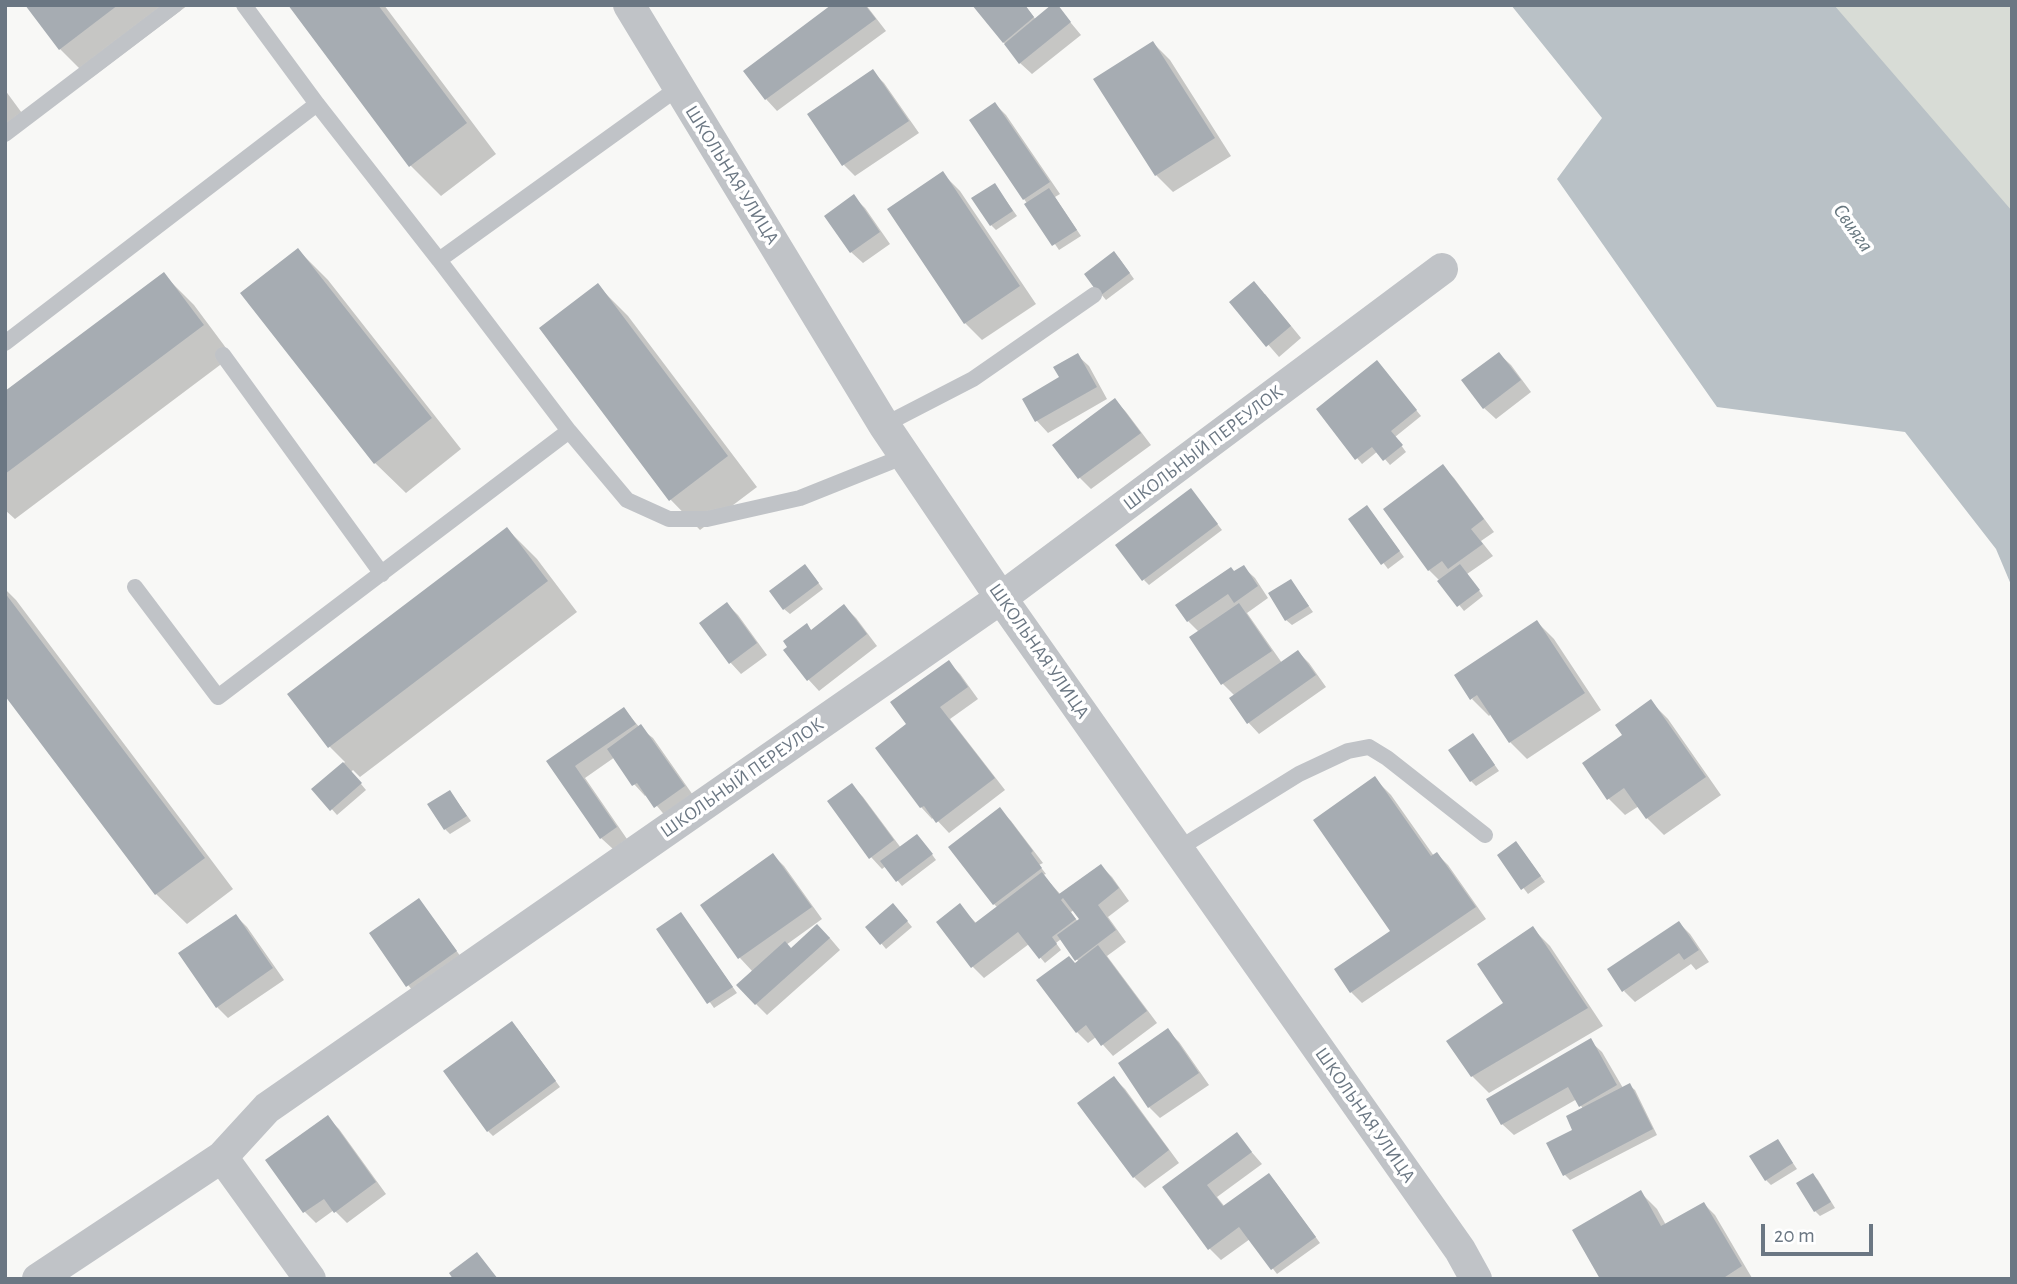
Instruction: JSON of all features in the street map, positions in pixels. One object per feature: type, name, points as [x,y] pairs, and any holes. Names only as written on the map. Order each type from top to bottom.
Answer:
[{"type":"street","name":"ШКОЛЬНАЯ УЛИЦА","points":[[629,5],[884,425],[1001,598],[1460,1250],[1476,1279]]},
{"type":"street","name":"ШКОЛЬНЫЙ ПЕРЕУЛОК","points":[[38,1279],[222,1157],[267,1108],[1001,598],[1442,269]]},
{"type":"street","points":[[222,1157],[310,1279]]},
{"type":"lane","points":[[5,134],[175,5]]},
{"type":"lane","points":[[244,5],[569,431],[627,500],[669,519],[707,519],[800,498],[905,456]]},
{"type":"lane","points":[[439,260],[678,88]]},
{"type":"lane","points":[[5,343],[317,104]]},
{"type":"lane","points":[[884,425],[973,379],[1094,295]]},
{"type":"lane","points":[[223,355],[382,574]]},
{"type":"lane","points":[[135,587],[218,697],[569,431]]},
{"type":"lane","points":[[1178,849],[1299,774],[1348,751],[1369,747],[1387,758],[1485,835]]},
{"type":"shaded area","points":[[1782,5],[2012,5],[2012,249]]},
{"type":"water","name":"Свияга","points":[[1511,5],[1834,5],[2012,211],[2012,587],[1996,549],[1905,432],[1717,407],[1557,179],[1602,118]]},
{"type":"building","points":[[25,5],[118,5],[59,50]]},
{"type":"building","points":[[288,5],[378,5],[467,123],[409,167]]},
{"type":"building","points":[[831,5],[865,5],[876,19],[765,100],[743,71]]},
{"type":"building","points":[[972,5],[1025,5],[1034,17],[1003,43]]},
{"type":"building","points":[[1051,5],[1058,5],[1071,22],[1019,64],[1004,44]]},
{"type":"building","points":[[1153,41],[1215,138],[1155,176],[1093,79]]},
{"type":"building","points":[[873,69],[909,121],[842,166],[807,114]]},
{"type":"building","points":[[995,102],[1050,182],[1023,200],[969,120]]},
{"type":"building","points":[[943,171],[1020,286],[964,324],[887,209]]},
{"type":"building","points":[[995,183],[1013,211],[990,226],[971,198]]},
{"type":"building","points":[[1049,188],[1077,230],[1052,246],[1024,204]]},
{"type":"building","points":[[854,194],[880,232],[850,253],[824,216]]},
{"type":"building","points":[[298,248],[432,418],[374,464],[240,293]]},
{"type":"building","points":[[1114,251],[1130,273],[1100,296],[1084,274]]},
{"type":"building","points":[[164,272],[204,325],[5,474],[5,391]]},
{"type":"building","points":[[1254,281],[1291,326],[1266,347],[1229,302]]},
{"type":"building","points":[[598,283],[728,456],[669,501],[539,328]]},
{"type":"building","points":[[1499,352],[1521,380],[1483,409],[1461,380]]},
{"type":"building","points":[[1078,353],[1097,387],[1035,422],[1022,399],[1059,377],[1053,367]]},
{"type":"building","points":[[1377,360],[1417,410],[1391,431],[1403,445],[1383,461],[1372,447],[1355,460],[1316,409]]},
{"type":"building","points":[[1115,398],[1141,433],[1078,479],[1052,445]]},
{"type":"building","points":[[1443,464],[1484,519],[1471,529],[1483,544],[1448,569],[1442,561],[1428,571],[1383,509]]},
{"type":"building","points":[[1191,488],[1218,524],[1142,581],[1115,545]]},
{"type":"building","points":[[1367,505],[1400,551],[1381,565],[1348,519]]},
{"type":"building","points":[[507,527],[548,581],[328,748],[287,694]]},
{"type":"building","points":[[805,564],[819,583],[783,610],[769,591]]},
{"type":"building","points":[[1460,564],[1480,590],[1457,607],[1437,581]]},
{"type":"building","points":[[1244,565],[1258,586],[1234,603],[1228,594],[1187,622],[1175,605],[1231,567],[1234,571]]},
{"type":"building","points":[[1291,579],[1309,606],[1285,621],[1268,593]]},
{"type":"building","points":[[5,593],[205,858],[155,895],[5,696]]},
{"type":"building","points":[[727,602],[757,643],[729,664],[699,623]]},
{"type":"building","points":[[1239,603],[1272,651],[1221,685],[1189,637]]},
{"type":"building","points":[[844,604],[867,634],[807,681],[783,650],[787,647],[783,641],[807,623],[811,630]]},
{"type":"building","points":[[1537,620],[1585,693],[1509,743],[1477,695],[1470,700],[1454,675]]},
{"type":"building","points":[[1298,650],[1316,675],[1247,724],[1229,698]]},
{"type":"building","points":[[949,660],[968,687],[940,707],[995,778],[936,823],[924,806],[920,808],[875,748],[906,724],[890,702]]},
{"type":"building","points":[[1651,699],[1706,777],[1646,819],[1624,788],[1607,800],[1582,763],[1622,735],[1615,725]]},
{"type":"building","points":[[624,707],[636,724],[575,766],[617,827],[600,839],[546,761]]},
{"type":"building","points":[[641,724],[685,786],[654,808],[637,783],[632,786],[607,749]]},
{"type":"building","points":[[1473,733],[1495,765],[1470,782],[1448,750]]},
{"type":"building","points":[[343,762],[362,783],[330,811],[311,789]]},
{"type":"building","points":[[1375,776],[1431,856],[1437,852],[1476,907],[1350,993],[1334,969],[1390,931],[1313,820]]},
{"type":"building","points":[[852,783],[894,840],[869,859],[827,801]]},
{"type":"building","points":[[450,790],[467,816],[444,830],[427,804]]},
{"type":"building","points":[[1000,807],[1033,851],[1031,853],[1042,868],[993,905],[948,847]]},
{"type":"building","points":[[917,834],[933,854],[896,882],[880,861]]},
{"type":"building","points":[[1516,841],[1541,876],[1521,890],[1497,855]]},
{"type":"building","points":[[773,853],[812,907],[738,959],[700,905]]},
{"type":"building","points":[[1101,864],[1119,888],[1098,905],[1116,930],[1075,961],[1057,935],[1079,919],[1063,898],[1061,900],[1076,919],[1052,937],[1057,944],[1039,959],[1018,932],[971,968],[936,922],[960,903],[975,923],[1042,872],[1059,894]]},
{"type":"building","points":[[419,898],[457,951],[406,987],[369,933]]},
{"type":"building","points":[[893,903],[908,921],[880,945],[865,927]]},
{"type":"building","points":[[681,912],[733,987],[707,1004],[656,929]]},
{"type":"building","points":[[236,914],[273,968],[216,1008],[178,953]]},
{"type":"building","points":[[1679,921],[1699,950],[1684,960],[1679,953],[1622,992],[1607,969]]},
{"type":"building","points":[[817,924],[830,938],[755,1005],[736,985],[785,941],[791,948]]},
{"type":"building","points":[[1533,926],[1588,1008],[1471,1077],[1446,1041],[1503,1003],[1477,964]]},
{"type":"building","points":[[1098,945],[1147,1011],[1101,1046],[1086,1025],[1076,1033],[1036,980],[1069,956],[1075,963]]},
{"type":"building","points":[[512,1021],[556,1081],[487,1132],[443,1071]]},
{"type":"building","points":[[1168,1028],[1199,1073],[1148,1108],[1118,1063]]},
{"type":"building","points":[[1591,1038],[1617,1085],[1579,1107],[1568,1087],[1501,1125],[1486,1099]]},
{"type":"building","points":[[1114,1076],[1169,1150],[1133,1178],[1077,1103]]},
{"type":"building","points":[[1630,1083],[1653,1129],[1563,1176],[1546,1143],[1572,1130],[1566,1116]]},
{"type":"building","points":[[328,1115],[376,1182],[334,1213],[324,1199],[303,1213],[265,1160]]},
{"type":"building","points":[[1237,1132],[1252,1152],[1207,1185],[1223,1206],[1269,1173],[1316,1237],[1271,1270],[1239,1227],[1208,1250],[1162,1187]]},
{"type":"building","points":[[1778,1139],[1793,1163],[1765,1181],[1749,1156]]},
{"type":"building","points":[[1813,1173],[1831,1202],[1814,1212],[1796,1183]]},
{"type":"building","points":[[1641,1190],[1661,1226],[1704,1202],[1742,1266],[1722,1279],[1600,1279],[1572,1230]]},
{"type":"building","points":[[477,1252],[498,1279],[453,1279],[449,1273]]}]
